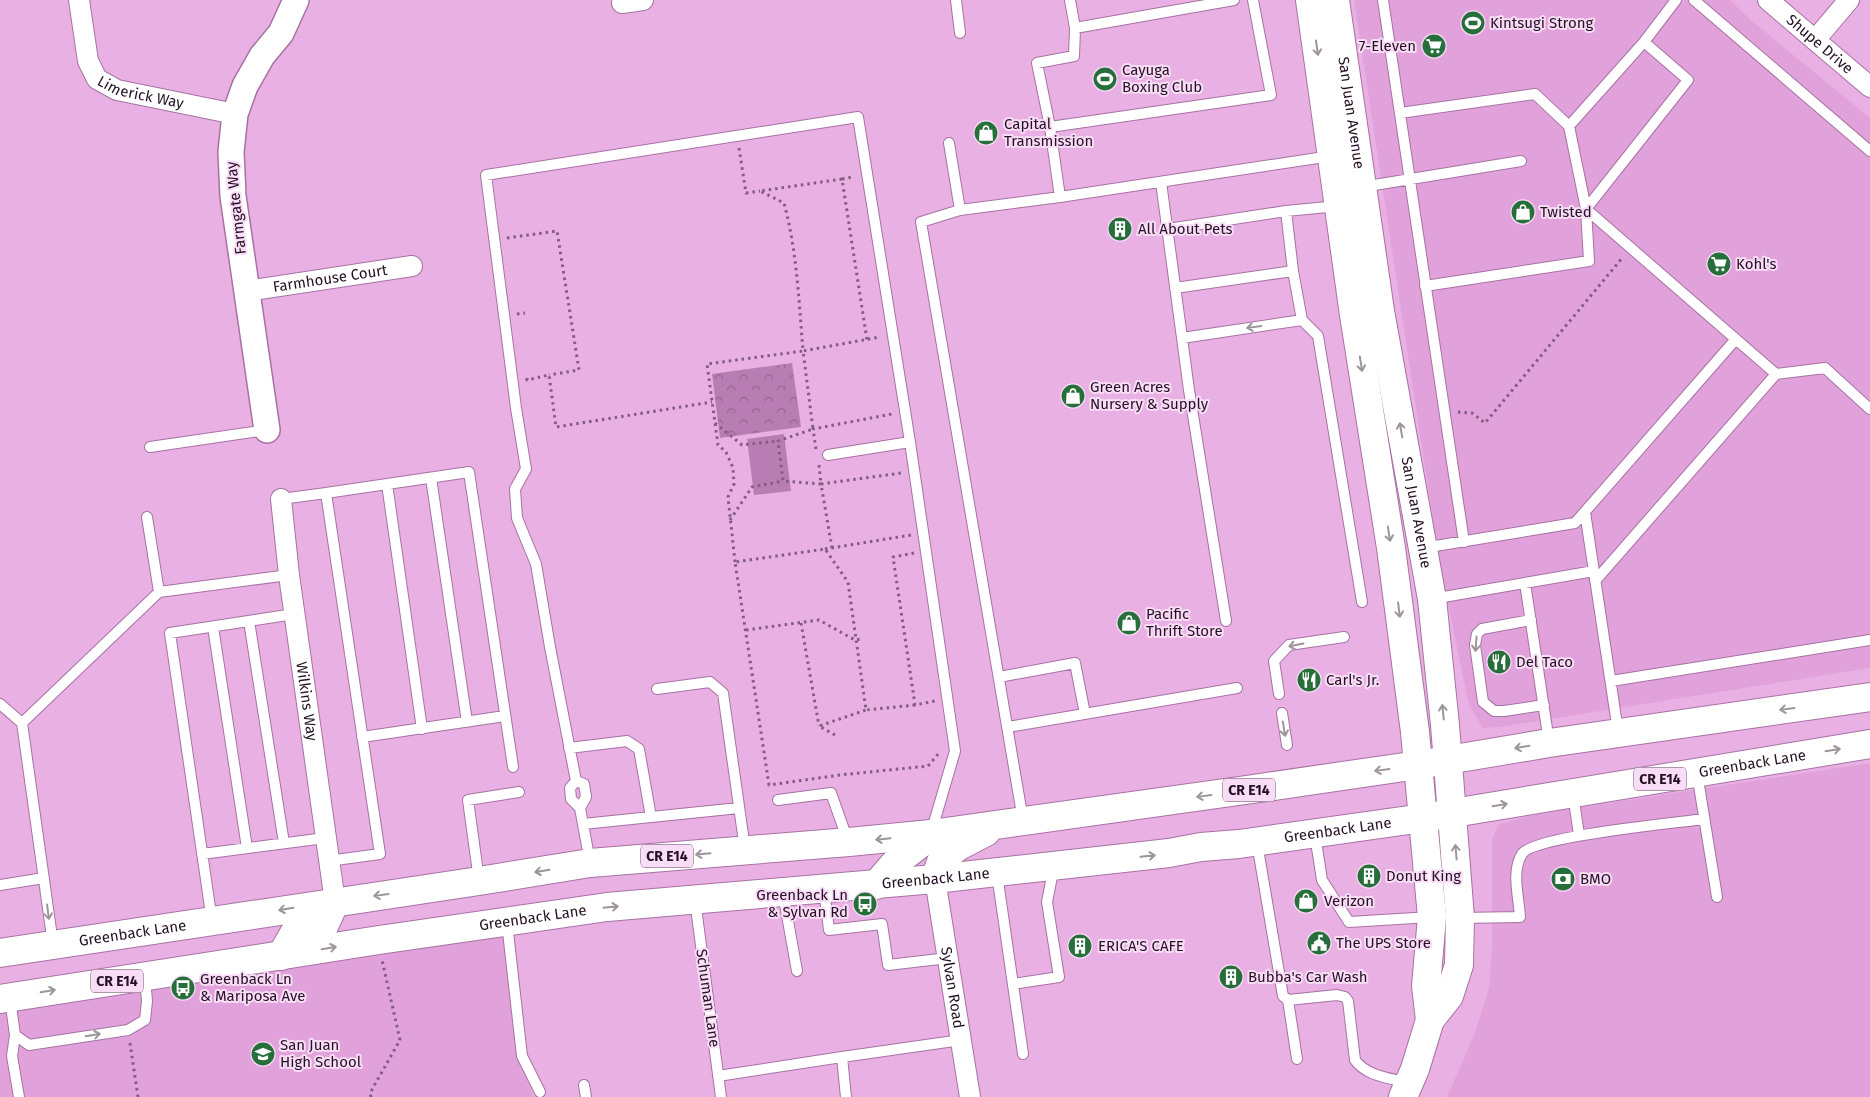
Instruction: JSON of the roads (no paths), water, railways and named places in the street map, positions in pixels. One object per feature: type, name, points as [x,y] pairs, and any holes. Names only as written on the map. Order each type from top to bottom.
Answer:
[{"type":"main road","name":"San Juan Avenue","points":[[1310,0],[1354,315],[1394,571],[1418,765],[1432,917],[1426,986],[1430,1020]]},
{"type":"main road","name":"San Juan Avenue","points":[[1335,0],[1380,311],[1432,599],[1448,760],[1460,918],[1458,965],[1448,996],[1430,1020],[1406,1090]]},
{"type":"main road","points":[[1351,118],[1342,144],[1349,196],[1339,206],[1355,235],[1366,299],[1380,311]]},
{"type":"main road","name":"Greenback Lane","points":[[0,953],[590,863],[931,834],[1418,765],[1549,742],[1870,697]]},
{"type":"main road","name":"Greenback Lane","points":[[5,998],[607,908],[876,885],[1257,842],[1423,818],[1870,744]]},
{"type":"main road","points":[[935,879],[942,860],[959,846],[1012,822]]},
{"type":"main road","points":[[876,885],[894,864],[931,834]]},
{"type":"main road","points":[[281,956],[296,930],[324,926],[334,902]]},
{"type":"street","name":"Limerick Way","points":[[79,0],[88,61],[97,79],[117,90],[235,114]]},
{"type":"street","name":"Farmgate Way","points":[[267,430],[233,196],[231,152],[235,114],[245,86],[262,56],[281,33],[296,0]]},
{"type":"street","points":[[622,4],[643,0]]},
{"type":"street","name":"Shupe Drive","points":[[1768,0],[1870,87]]},
{"type":"street","points":[[1816,40],[1849,0]]},
{"type":"street","name":"Farmhouse Court","points":[[247,291],[412,266]]},
{"type":"street","name":"Wilkins Way","points":[[281,499],[288,575],[334,902]]},
{"type":"street","name":"Sylvan Road","points":[[935,879],[970,1097]]},
{"type":"lane","points":[[956,0],[960,33]]},
{"type":"lane","points":[[1060,197],[1050,126],[1037,63],[1074,56],[1075,28],[1070,0]]},
{"type":"lane","points":[[1075,28],[1234,0]]},
{"type":"lane","points":[[1050,126],[1271,95],[1253,0]]},
{"type":"lane","points":[[1383,0],[1464,542]]},
{"type":"lane","points":[[1569,126],[1644,42],[1676,0]]},
{"type":"lane","points":[[1694,0],[1870,152]]},
{"type":"lane","points":[[1586,209],[1688,80],[1644,42]]},
{"type":"lane","points":[[1400,112],[1535,94],[1569,126],[1586,209],[1589,261],[1425,286]]},
{"type":"lane","points":[[590,863],[580,808],[571,799],[570,788],[576,781],[536,564],[517,518],[515,489],[526,469],[516,408],[486,175],[858,117],[910,442],[955,751],[931,834]]},
{"type":"lane","points":[[949,143],[960,210]]},
{"type":"lane","points":[[1012,822],[1008,727],[921,222],[960,210],[1060,197],[1332,156]]},
{"type":"lane","points":[[1362,187],[1521,162]]},
{"type":"lane","points":[[1161,182],[1188,390],[1226,621]]},
{"type":"lane","points":[[1168,229],[1286,211],[1339,206]]},
{"type":"lane","points":[[1586,209],[1776,374]]},
{"type":"lane","points":[[1286,211],[1293,271],[1302,320],[1318,336],[1362,602]]},
{"type":"lane","points":[[1175,288],[1293,271]]},
{"type":"lane","points":[[1182,338],[1302,320]]},
{"type":"lane","points":[[1422,548],[1575,523],[1736,339]]},
{"type":"lane","points":[[1432,599],[1525,583],[1595,576],[1776,374],[1825,368],[1870,409]]},
{"type":"lane","points":[[150,447],[267,430]]},
{"type":"lane","points":[[828,455],[910,442]]},
{"type":"lane","points":[[281,499],[469,472],[513,767]]},
{"type":"lane","points":[[431,478],[467,722]]},
{"type":"lane","points":[[387,484],[422,729]]},
{"type":"lane","points":[[326,493],[380,854],[328,861]]},
{"type":"lane","points":[[1585,512],[1618,732]]},
{"type":"lane","points":[[147,516],[159,592]]},
{"type":"lane","points":[[22,723],[159,592],[288,575]]},
{"type":"lane","points":[[1525,583],[1549,742]]},
{"type":"lane","points":[[212,921],[170,633],[294,614]]},
{"type":"lane","points":[[1531,620],[1482,629],[1477,634],[1475,645],[1483,702],[1494,711],[1544,705]]},
{"type":"lane","points":[[249,621],[284,843]]},
{"type":"lane","points":[[213,627],[247,848]]},
{"type":"lane","points":[[1279,694],[1274,661],[1289,645],[1344,637]]},
{"type":"lane","points":[[1610,681],[1870,640]]},
{"type":"lane","points":[[999,677],[1075,663],[1085,714]]},
{"type":"lane","points":[[657,690],[710,682],[723,693],[746,850]]},
{"type":"lane","points":[[1008,727],[1237,688]]},
{"type":"lane","points":[[0,704],[22,723],[53,945]]},
{"type":"lane","points":[[1282,713],[1287,745]]},
{"type":"lane","points":[[362,737],[505,716]]},
{"type":"lane","points":[[569,748],[627,741],[639,749],[650,817]]},
{"type":"lane","points":[[1697,772],[1718,897]]},
{"type":"lane","points":[[479,881],[468,800],[519,792]]},
{"type":"lane","points":[[778,800],[831,793],[849,842]]},
{"type":"lane","points":[[1573,794],[1579,835]]},
{"type":"lane","points":[[583,824],[739,808]]},
{"type":"lane","points":[[1460,918],[1520,917],[1516,869],[1522,852],[1534,845],[1579,835],[1704,819]]},
{"type":"lane","points":[[1315,834],[1322,880],[1349,922],[1432,917]]},
{"type":"lane","points":[[202,854],[325,838]]},
{"type":"lane","points":[[1257,842],[1281,987],[1284,996],[1288,1000],[1297,1059]]},
{"type":"lane","points":[[1013,984],[1059,977],[1047,902],[1054,866]]},
{"type":"lane","points":[[997,872],[1024,1054]]},
{"type":"lane","points":[[0,885],[44,878]]},
{"type":"lane","points":[[824,888],[829,930],[882,924],[888,965],[948,958]]},
{"type":"lane","points":[[783,892],[797,971]]},
{"type":"lane","name":"Schuman Lane","points":[[695,899],[721,1097]]},
{"type":"lane","points":[[506,922],[522,1056],[540,1092]]},
{"type":"lane","points":[[15,1034],[29,1045],[128,1030],[145,1020],[147,1001],[144,976]]},
{"type":"lane","points":[[1288,1000],[1337,995],[1345,997],[1348,1001],[1355,1060],[1366,1072],[1406,1090]]},
{"type":"lane","points":[[5,998],[15,1034],[12,1056],[19,1097]]},
{"type":"lane","points":[[718,1076],[961,1040]]},
{"type":"lane","points":[[842,1057],[846,1097]]},
{"type":"lane","points":[[584,1085],[586,1097]]},
{"type":"place","name":"Kintsugi Strong","points":[[1473,23]]},
{"type":"place","name":"7-Eleven","points":[[1434,46]]},
{"type":"place","name":"Cayuga Boxing Club","points":[[1105,79]]},
{"type":"place","name":"Capital Transmission","points":[[986,133]]},
{"type":"place","name":"Twisted","points":[[1523,212]]},
{"type":"place","name":"All About Pets","points":[[1120,229]]},
{"type":"place","name":"Kohl's","points":[[1719,264]]},
{"type":"place","name":"Green Acres Nursery & Supply","points":[[1073,396]]},
{"type":"place","name":"Pacific Thrift Store","points":[[1129,623]]},
{"type":"place","name":"Del Taco","points":[[1499,662]]},
{"type":"place","name":"Carl's Jr.","points":[[1309,680]]},
{"type":"place","name":"Donut King","points":[[1369,876]]},
{"type":"place","name":"BMO","points":[[1563,879]]},
{"type":"place","name":"Verizon","points":[[1306,901]]},
{"type":"place","name":"Greenback Ln & Sylvan Rd","points":[[865,904]]},
{"type":"place","name":"The UPS Store","points":[[1319,943]]},
{"type":"place","name":"ERICA'S CAFE","points":[[1080,946]]},
{"type":"place","name":"Bubba's Car Wash","points":[[1231,977]]},
{"type":"place","name":"Greenback Ln & Mariposa Ave","points":[[183,988]]},
{"type":"place","name":"San Juan High School","points":[[263,1054]]}]
